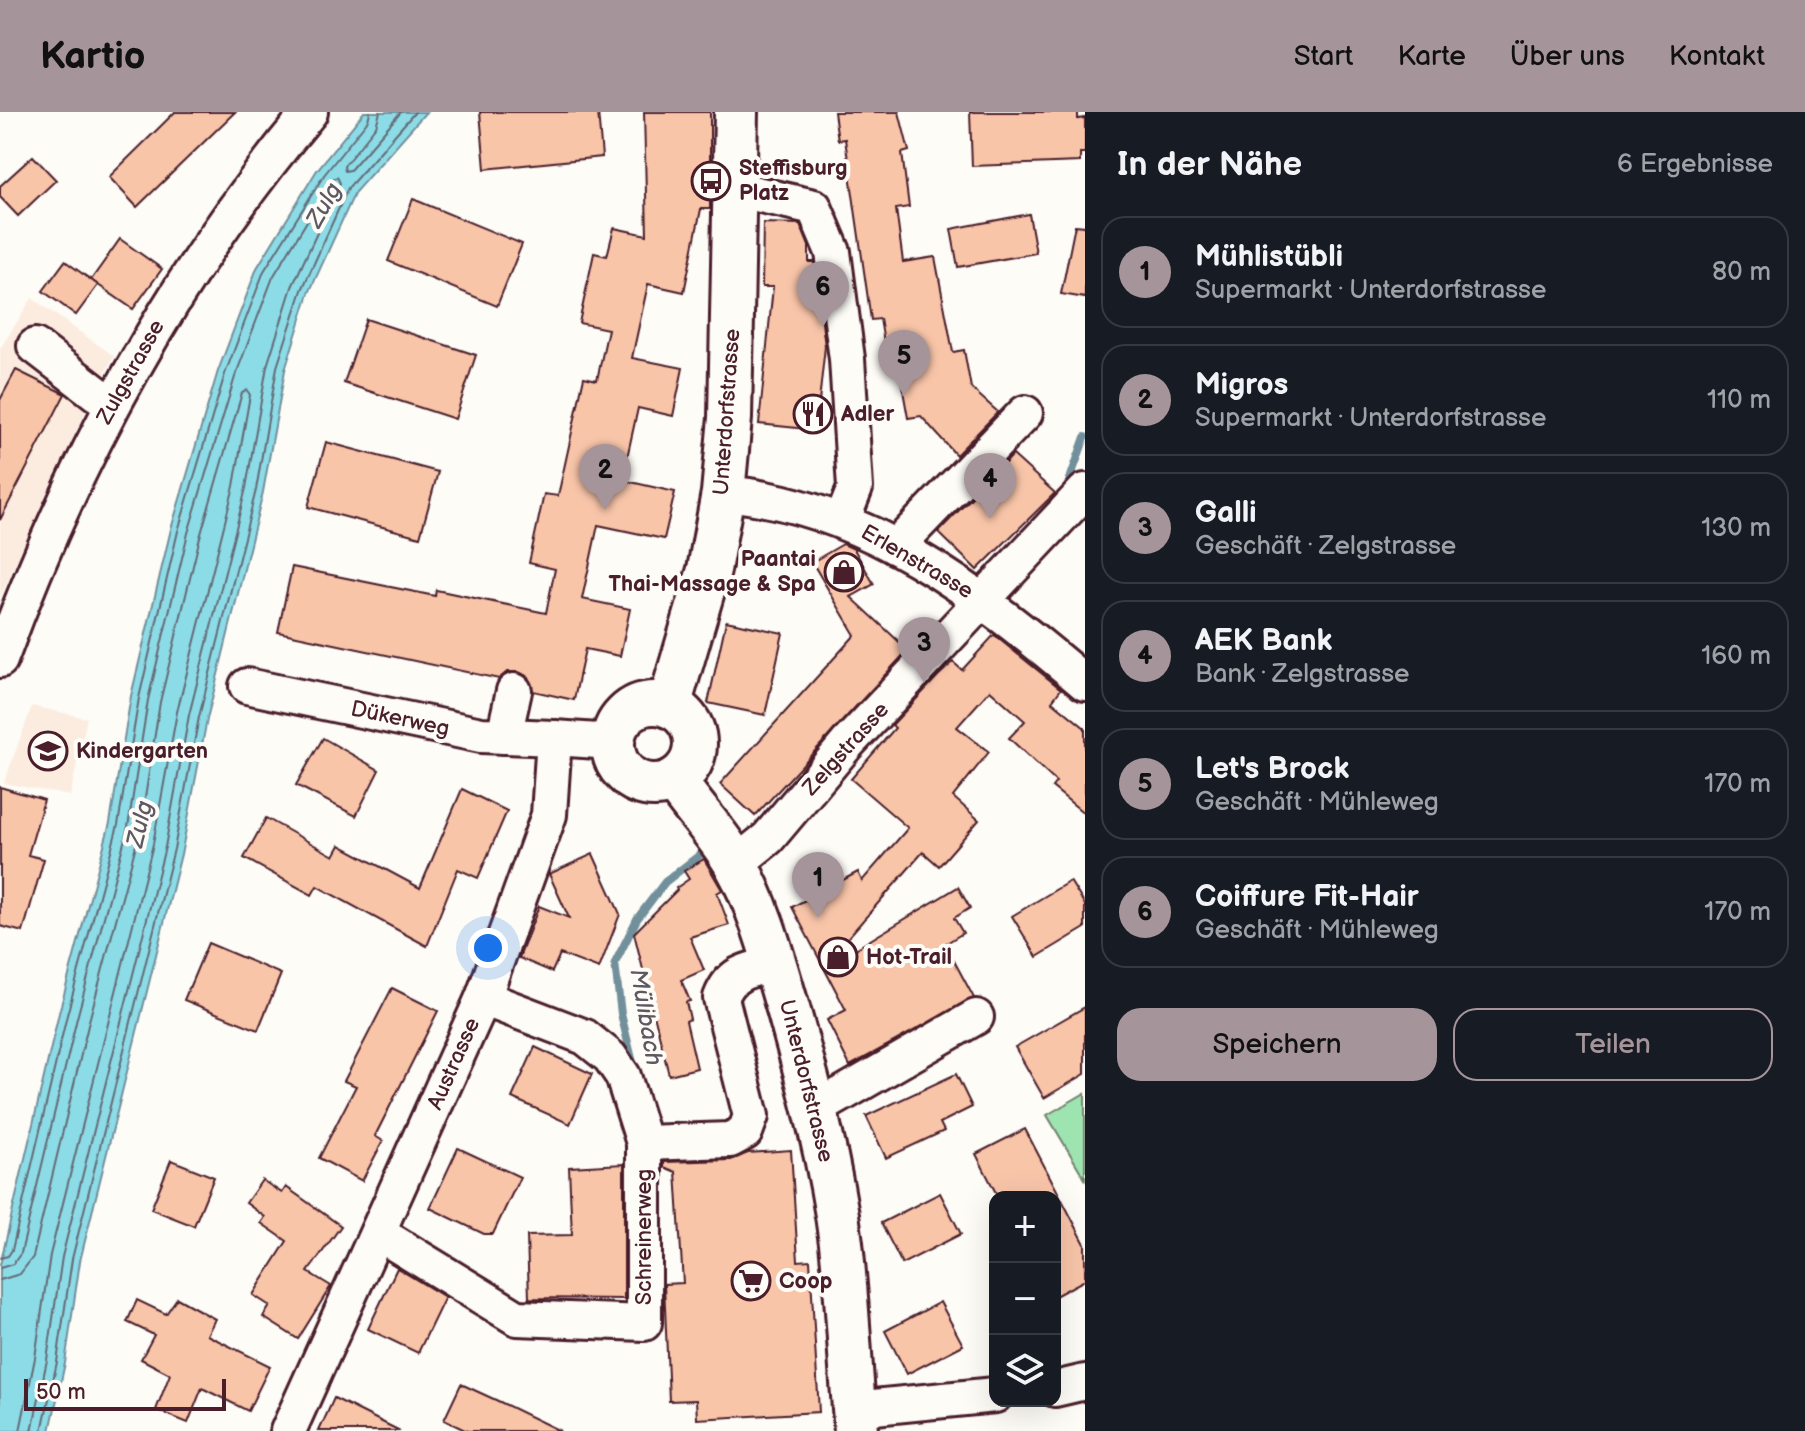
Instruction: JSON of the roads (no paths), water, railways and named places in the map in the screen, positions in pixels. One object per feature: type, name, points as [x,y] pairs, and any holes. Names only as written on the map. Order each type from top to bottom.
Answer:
[{"type":"main road","name":"Unterdorfstrasse","points":[[669,706],[706,583],[723,493],[730,418],[736,112]]},
{"type":"main road","points":[[656,703],[669,706],[687,720],[695,742],[690,764],[674,780],[653,785],[632,779],[617,763],[613,742],[615,729],[631,710],[656,703]]},
{"type":"main road","name":"Unterdorfstrasse","points":[[674,780],[736,864],[754,902],[775,964],[816,1109],[841,1244],[855,1420]]},
{"type":"street","name":"Zulgstrasse","points":[[0,660],[63,505],[112,403],[188,275],[272,158],[310,112]]},
{"type":"street","points":[[735,193],[752,193],[814,207],[833,252],[847,359],[855,488],[842,521]]},
{"type":"street","points":[[35,346],[112,403]]},
{"type":"street","points":[[896,547],[1025,413]]},
{"type":"street","name":"Zelgstrasse","points":[[736,864],[768,838],[847,744],[1085,491]]},
{"type":"street","name":"Erlenstrasse","points":[[723,493],[809,509],[896,547],[984,601],[1085,683]]},
{"type":"street","name":"Dükerweg","points":[[247,686],[481,735],[554,738]]},
{"type":"street","points":[[504,736],[514,691]]},
{"type":"street","points":[[554,738],[613,742]]},
{"type":"street","name":"Austrasse","points":[[288,1431],[483,998],[549,815],[554,738]]},
{"type":"street","points":[[644,1143],[730,1140],[745,1132],[751,1116],[721,998],[726,983],[742,972],[775,964]]},
{"type":"street","name":"Schreinerweg","points":[[378,1233],[517,1318],[644,1323],[644,1143],[623,1076],[610,1057],[585,1037],[483,998]]},
{"type":"street","points":[[816,1109],[976,1017]]},
{"type":"street","points":[[1061,1388],[1085,1382]]},
{"type":"street","points":[[855,1420],[989,1396]]},
{"type":"water","name":"Zulg","points":[[364,112],[426,112],[355,192],[309,293],[285,370],[263,492],[207,719],[182,850],[80,1261],[65,1363],[50,1431],[0,1431],[0,1265],[59,1013],[110,823],[131,696],[171,529],[218,371],[257,268],[317,170]]},
{"type":"waterway","name":"Mülibach","points":[[1065,493],[1085,437]]},
{"type":"waterway","name":"Mülibach","points":[[634,1067],[621,1014],[615,963],[637,919],[665,882],[701,854]]},
{"type":"place","name":"Steffisburg Platz","points":[[711,181]]},
{"type":"place","name":"Coiffure Fit-Hair","points":[[823,327]]},
{"type":"place","name":"Let's Brock","points":[[904,396]]},
{"type":"place","name":"Adler","points":[[813,414]]},
{"type":"place","name":"Migros","points":[[605,510]]},
{"type":"place","name":"AEK Bank","points":[[990,519]]},
{"type":"place","name":"Paantai Thai-Massage & Spa","points":[[844,572]]},
{"type":"place","name":"Galli","points":[[924,683]]},
{"type":"place","name":"Kindergarten","points":[[48,751]]},
{"type":"place","name":"Mühlistübli","points":[[818,918]]},
{"type":"place","name":"Hot-Trail","points":[[838,957]]},
{"type":"place","name":"Coop","points":[[751,1281]]}]
